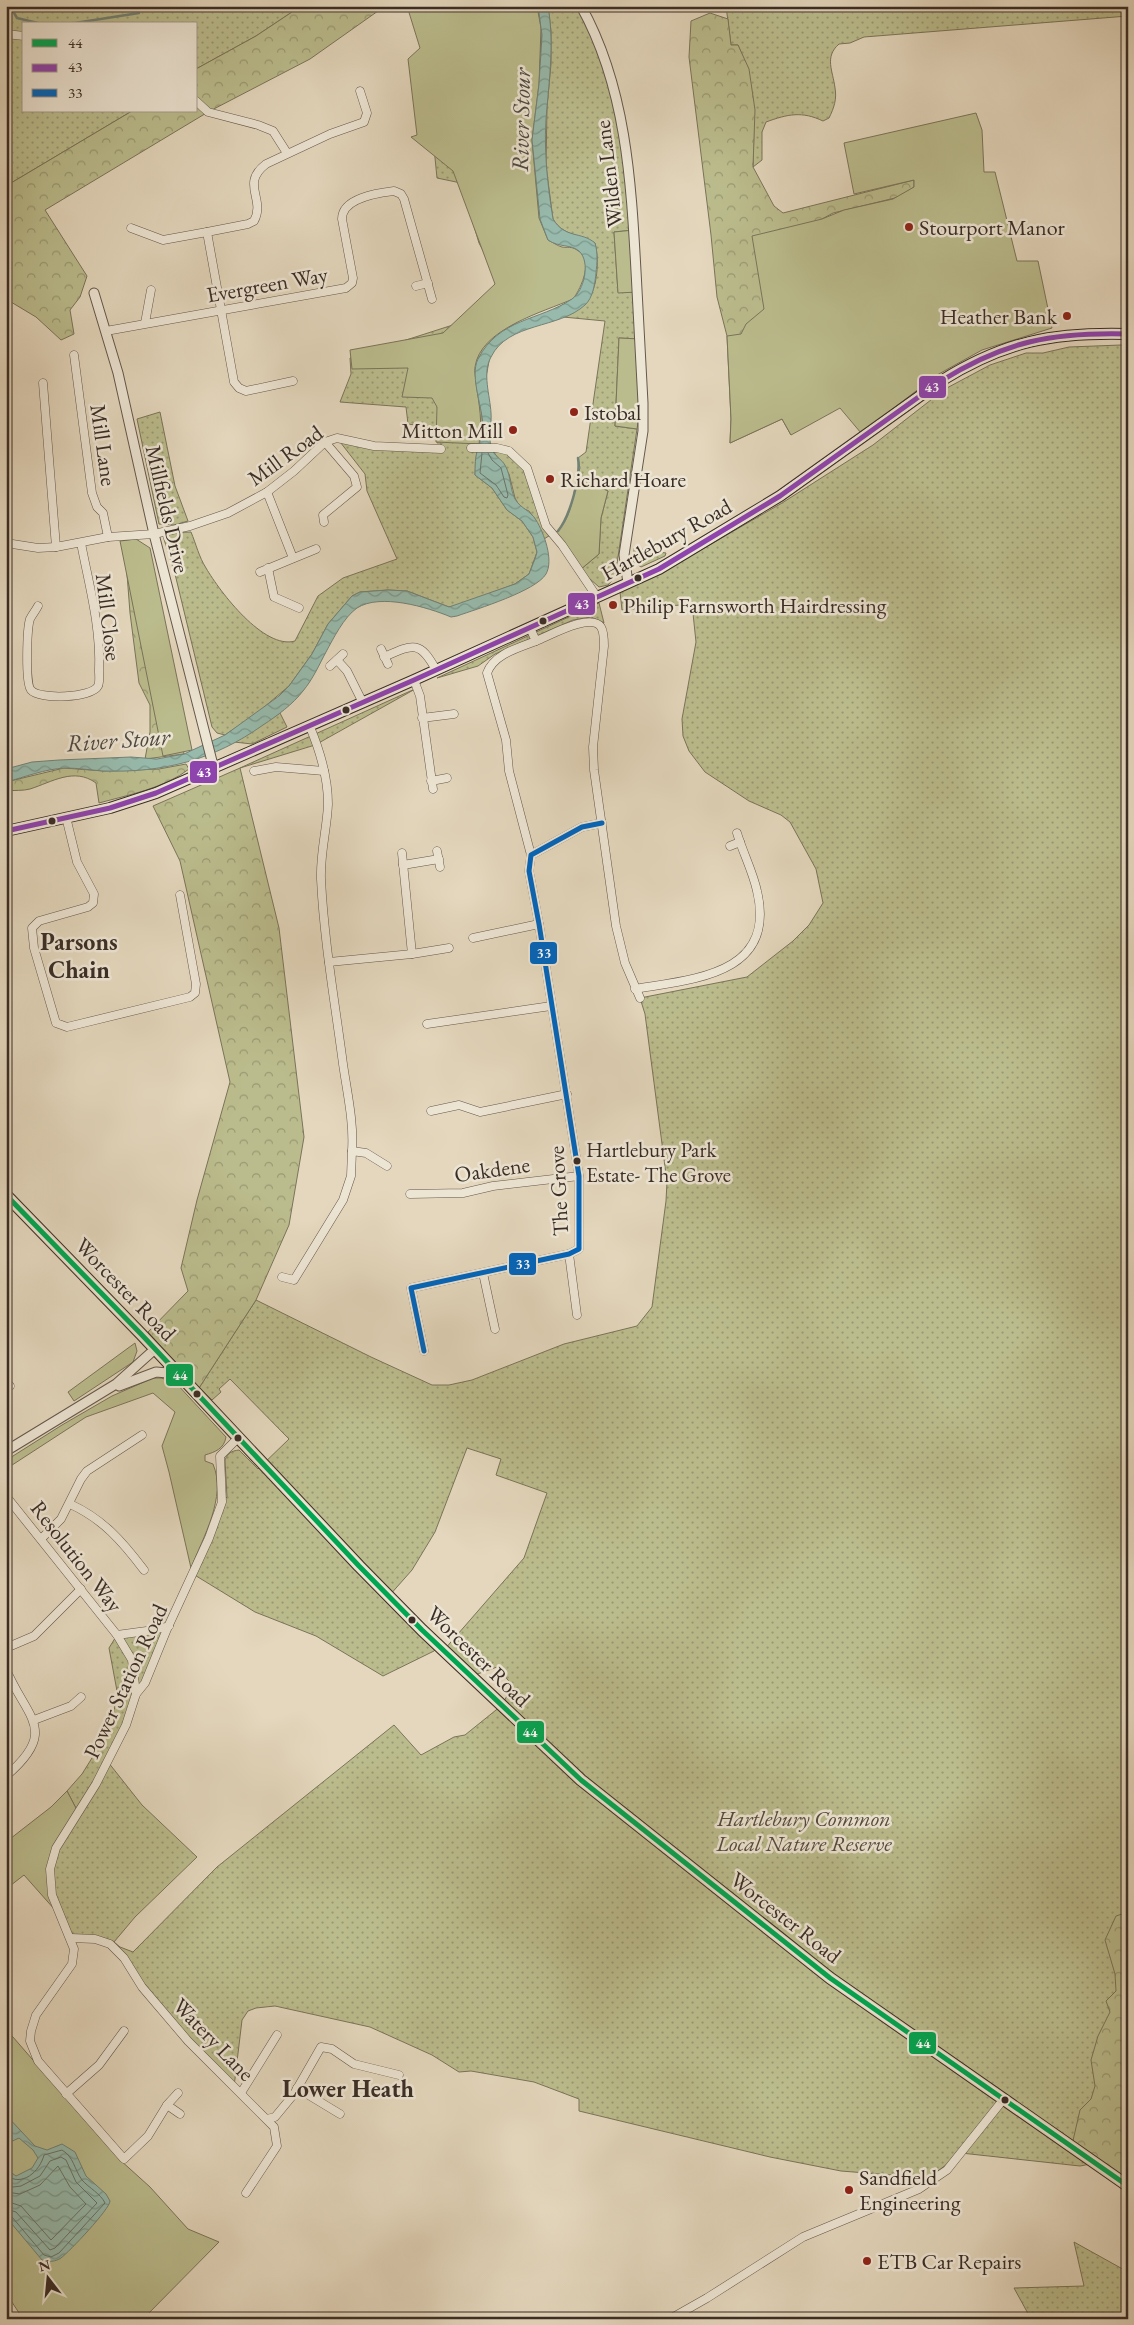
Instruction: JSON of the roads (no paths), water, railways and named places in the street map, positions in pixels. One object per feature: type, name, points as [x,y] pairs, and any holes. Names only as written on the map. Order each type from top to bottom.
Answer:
[{"type":"main road","name":"Hartlebury Road","points":[[6,831],[128,803],[212,765],[363,703],[659,569],[780,496],[941,381],[966,365],[994,351],[1028,341],[1078,334],[1128,334]]},
{"type":"main road","name":"Worcester Road","points":[[7,1198],[158,1352],[359,1566],[422,1630],[581,1780],[830,1978],[1004,2100],[1072,2145],[1128,2186]]},
{"type":"street","name":"Wilden Lane","points":[[581,6],[591,24],[612,79],[625,143],[631,192],[643,431],[624,555],[628,583]]},
{"type":"street","points":[[6,34],[22,36]]},
{"type":"street","points":[[131,228],[163,240],[248,224],[254,221],[258,210],[254,177],[266,164],[287,153],[364,122],[367,113],[360,91]]},
{"type":"street","points":[[198,103],[208,112],[258,125],[273,131],[287,153]]},
{"type":"street","name":"Evergreen Way","points":[[106,331],[348,287],[352,283],[353,278],[342,219],[344,209],[350,202],[394,191],[404,199],[432,299]]},
{"type":"street","points":[[207,232],[234,382],[239,388],[246,391],[293,381]]},
{"type":"street","points":[[416,286],[428,283]]},
{"type":"street","points":[[145,323],[151,290]]},
{"type":"street","name":"Millfields Drive","points":[[94,293],[106,331],[154,534],[212,765]]},
{"type":"street","name":"Mill Lane","points":[[74,354],[92,493],[97,507],[103,513],[108,537]]},
{"type":"street","points":[[43,384],[56,547]]},
{"type":"street","name":"Mill Road","points":[[6,543],[38,548],[56,547],[108,537],[154,534],[190,526],[228,513],[267,492],[294,471],[325,442],[337,438],[374,446],[441,449]]},
{"type":"street","points":[[324,522],[323,516],[357,487],[354,476],[325,442]]},
{"type":"street","points":[[471,448],[497,448],[509,451],[527,468],[546,526],[562,545],[597,597]]},
{"type":"street","points":[[267,492],[293,558]]},
{"type":"street","name":"Mill Close","points":[[38,606],[30,619],[27,675],[30,689],[36,695],[48,696],[81,695],[94,691],[98,685],[100,645],[80,543]]},
{"type":"street","points":[[260,572],[316,549]]},
{"type":"street","points":[[268,568],[274,597],[300,608]]},
{"type":"street","points":[[530,628],[536,641],[583,622],[596,623],[603,632],[604,646],[593,747],[594,770],[616,926],[625,963],[640,998]]},
{"type":"street","name":"The Grove","points":[[424,1351],[411,1288],[569,1254],[579,1249],[579,1176],[529,871],[531,855],[509,771],[506,740],[487,673],[490,666],[500,656],[536,641]]},
{"type":"street","points":[[381,649],[386,660],[408,646],[415,646],[424,650],[436,670]]},
{"type":"street","points":[[330,666],[340,657],[363,703]]},
{"type":"street","points":[[414,680],[420,696],[432,785],[447,778]]},
{"type":"street","points":[[422,718],[454,714]]},
{"type":"street","points":[[282,1277],[294,1280],[343,1200],[350,1176],[352,1151],[350,1119],[329,962],[321,879],[321,854],[328,806],[324,771],[310,726]]},
{"type":"street","points":[[254,771],[276,767],[324,771]]},
{"type":"street","points":[[66,817],[77,862],[91,885],[95,898],[88,907],[39,921],[32,928],[34,948],[56,1023],[67,1027],[190,997],[195,993],[196,984],[180,895]]},
{"type":"street","points":[[531,855],[582,826],[602,823]]},
{"type":"street","points":[[635,989],[691,979],[726,969],[748,950],[761,922],[760,907],[757,890],[737,833]]},
{"type":"street","points":[[730,846],[740,842]]},
{"type":"street","points":[[402,853],[412,954]]},
{"type":"street","points":[[403,865],[439,859]]},
{"type":"street","points":[[473,938],[539,924]]},
{"type":"street","points":[[329,962],[412,954],[449,948]]},
{"type":"street","points":[[427,1024],[551,1006]]},
{"type":"street","points":[[431,1111],[459,1105],[480,1112],[567,1094]]},
{"type":"street","points":[[352,1151],[366,1153],[387,1166]]},
{"type":"street","name":"Oakdene","points":[[410,1194],[463,1193],[493,1186],[579,1176]]},
{"type":"street","points":[[569,1254],[577,1314]]},
{"type":"street","points":[[483,1273],[495,1329]]},
{"type":"street","points":[[146,1375],[158,1365],[158,1352]]},
{"type":"street","points":[[6,1451],[101,1394],[158,1352]]},
{"type":"street","points":[[101,1394],[146,1375],[162,1372],[179,1374]]},
{"type":"street","points":[[41,1539],[62,1519],[80,1479],[87,1471],[142,1435]]},
{"type":"street","name":"Power Station Road","points":[[167,2105],[148,2136],[124,2158],[38,2062],[30,2041],[31,2031],[36,2015],[72,1964],[74,1949],[52,1895],[50,1869],[56,1848],[100,1777],[126,1725],[136,1694],[145,1683],[209,1538],[222,1502],[220,1456],[239,1437]]},
{"type":"street","name":"Resolution Way","points":[[6,1496],[117,1635],[132,1660],[136,1694]]},
{"type":"street","points":[[70,1504],[93,1516],[112,1530],[144,1570]]},
{"type":"street","points":[[6,1648],[34,1636],[81,1589]]},
{"type":"street","points":[[117,1635],[169,1626]]},
{"type":"street","points":[[6,1669],[34,1720],[33,1747],[21,1764],[6,1776]]},
{"type":"street","points":[[34,1720],[71,1706],[81,1697]]},
{"type":"street","name":"Watery Lane","points":[[70,1938],[95,1939],[110,1944],[124,1958],[142,1987],[188,2041],[274,2127],[277,2146],[246,2193]]},
{"type":"street","points":[[66,2094],[99,2066],[124,2031]]},
{"type":"street","points":[[240,2093],[277,2035]]},
{"type":"street","points":[[267,2119],[275,2117],[297,2088],[321,2047],[332,2049],[354,2064],[399,2075]]},
{"type":"street","points":[[297,2088],[340,2114]]},
{"type":"street","points":[[178,2093],[167,2105],[180,2114]]},
{"type":"street","points":[[670,2319],[707,2298],[803,2237],[936,2180],[947,2170],[1004,2100]]},
{"type":"water","points":[[538,6],[548,6],[551,31],[546,149],[547,177],[553,219],[563,230],[590,239],[595,243],[597,258],[595,281],[588,302],[574,313],[521,331],[509,337],[499,346],[488,363],[487,384],[491,413],[490,442],[492,450],[506,467],[515,499],[534,517],[539,525],[547,547],[549,561],[546,574],[531,587],[519,593],[457,616],[451,617],[404,603],[378,602],[357,608],[343,622],[310,682],[294,701],[274,718],[245,737],[207,755],[167,767],[146,770],[103,771],[65,768],[6,782],[6,769],[32,762],[131,757],[157,759],[184,754],[225,735],[279,696],[289,686],[312,654],[328,624],[352,596],[360,592],[407,591],[449,607],[515,584],[529,574],[537,552],[533,537],[522,521],[507,510],[492,488],[475,475],[476,455],[482,435],[483,422],[475,375],[478,359],[497,335],[520,322],[572,299],[583,283],[585,262],[583,256],[572,247],[548,240],[540,219],[532,140],[539,84],[542,35]]},
{"type":"water","points":[[6,2115],[35,2146],[47,2150],[62,2144],[75,2152],[86,2176],[106,2194],[110,2201],[88,2230],[61,2258],[56,2260],[42,2260],[6,2217],[6,2169],[16,2176],[32,2168],[38,2158],[33,2150],[19,2138],[6,2144]]},
{"type":"waterway","points":[[10,6],[17,18],[34,22]]},
{"type":"waterway","points":[[81,22],[139,13]]},
{"type":"waterway","points":[[558,531],[567,516],[574,496],[578,475],[578,458]]},
{"type":"place","name":"Stourport Manor","points":[[909,227]]},
{"type":"place","name":"Heather Bank","points":[[1067,316]]},
{"type":"place","name":"Istobal","points":[[574,412]]},
{"type":"place","name":"Mitton Mill","points":[[513,430]]},
{"type":"place","name":"Richard Hoare","points":[[550,479]]},
{"type":"place","name":"Philip Farnsworth Hairdressing","points":[[613,605]]},
{"type":"place","name":"Hartlebury Park Estate- The Grove","points":[[577,1161]]},
{"type":"place","name":"Sandfield Engineering","points":[[849,2190]]},
{"type":"place","name":"ETB Car Repairs","points":[[867,2261]]},
{"type":"district","name":"Parsons Chain","points":[[79,956]]},
{"type":"district","name":"Lower Heath","points":[[348,2089]]},
{"type":"water label","name":"River Stour","points":[[521,120]]},
{"type":"water label","name":"River Stour","points":[[118,740]]},
{"type":"park label","name":"Hartlebury Common Local Nature Reserve","points":[[804,1830]]}]
